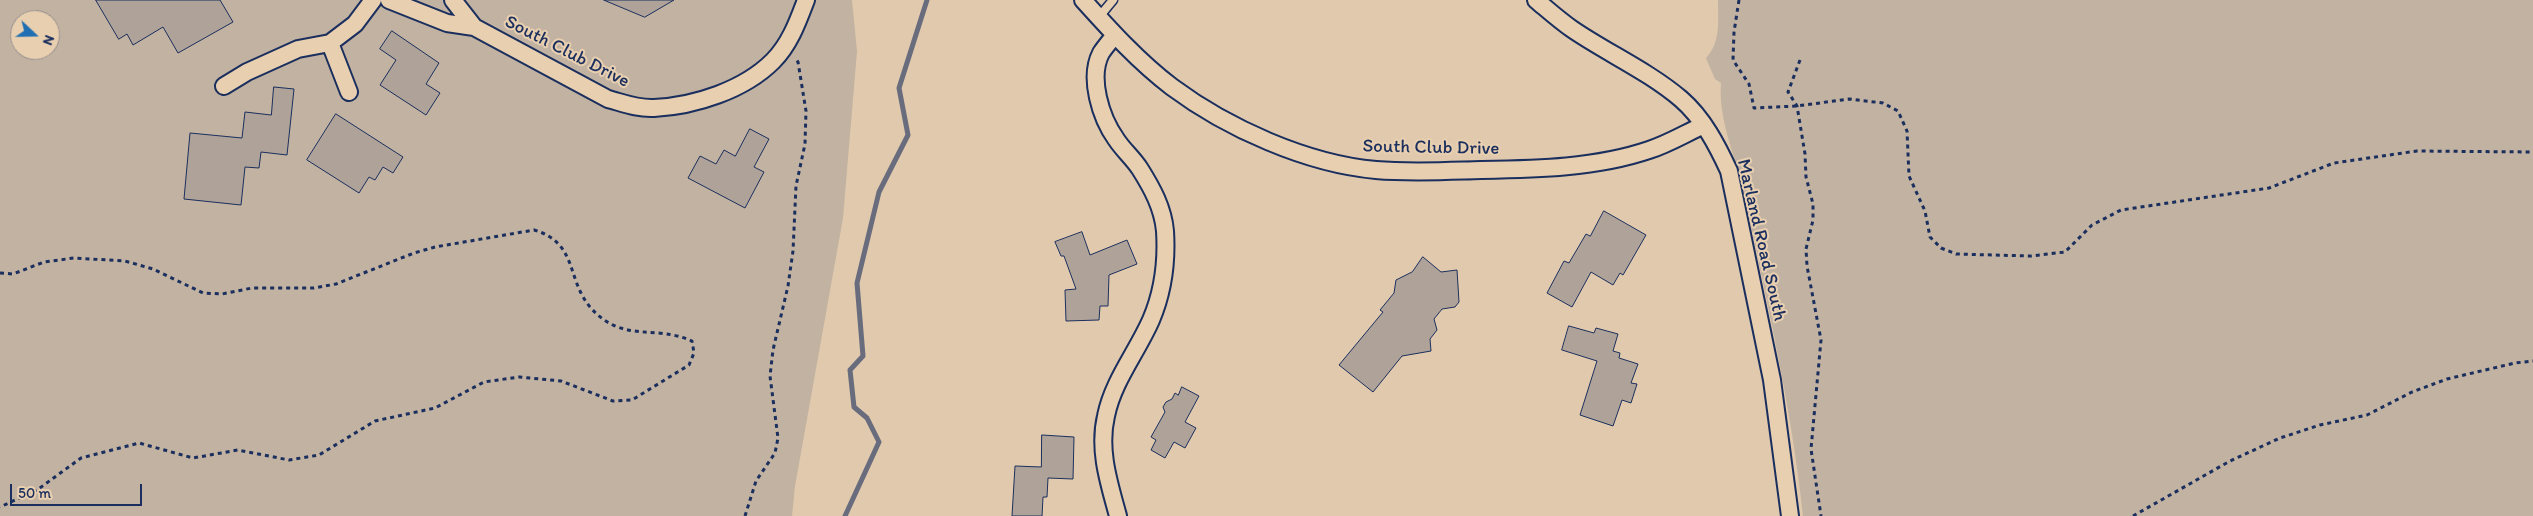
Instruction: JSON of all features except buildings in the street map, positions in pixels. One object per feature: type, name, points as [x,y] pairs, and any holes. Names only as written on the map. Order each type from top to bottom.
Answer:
[{"type":"street","points":[[224,86],[247,72],[298,49],[330,42],[355,24],[373,0]]},
{"type":"street","name":"South Club Drive","points":[[389,0],[447,23],[474,27],[608,99],[630,106],[653,108],[686,103],[716,95],[739,85],[766,67],[785,46],[806,0]]},
{"type":"street","name":"South Club Drive","points":[[453,0],[474,27]]},
{"type":"street","name":"South Club Drive","points":[[1083,0],[1115,35],[1171,86],[1203,108],[1292,150],[1319,159],[1375,170],[1516,169],[1601,162],[1651,150],[1704,125]]},
{"type":"street","name":"Marland Road South","points":[[1536,0],[1571,29],[1668,89],[1682,100],[1704,125],[1729,171],[1772,380],[1790,516]]},
{"type":"street","points":[[1115,35],[1101,54],[1096,71],[1102,111],[1116,139],[1139,167],[1156,197],[1165,238],[1165,272],[1158,302],[1111,397],[1106,416],[1103,454],[1118,516]]},
{"type":"street","points":[[330,42],[349,92]]},
{"type":"lane","points":[[1098,18],[1113,0]]},
{"type":"path","points":[[1739,0],[1734,32],[1733,60],[1749,84],[1754,108],[1797,106],[1849,99],[1883,104],[1898,111],[1907,131],[1909,176],[1925,211],[1930,237],[1940,248],[1956,254],[2031,256],[2065,252],[2092,226],[2121,210],[2268,188],[2334,162],[2417,151],[2533,152]]},
{"type":"path","points":[[745,516],[756,481],[775,453],[778,438],[770,376],[773,350],[788,286],[793,251],[796,186],[805,144],[806,111],[798,62],[785,46]]},
{"type":"path","points":[[1800,60],[1788,92],[1797,106],[1805,154],[1806,177],[1813,204],[1813,220],[1806,249],[1807,266],[1821,340],[1810,449],[1821,516]]},
{"type":"path","points":[[0,274],[13,274],[44,262],[74,258],[125,261],[153,269],[203,293],[222,294],[252,288],[314,288],[336,284],[435,247],[534,230],[547,234],[562,246],[589,305],[604,320],[624,331],[679,335],[692,341],[694,353],[690,365],[632,400],[613,401],[560,381],[519,377],[484,382],[435,408],[375,422],[319,455],[312,457],[289,460],[238,450],[193,458],[139,443],[81,458],[37,490],[0,507]]},
{"type":"path","points":[[2133,516],[2230,461],[2280,438],[2320,425],[2367,415],[2412,392],[2447,379],[2515,363],[2533,361]]},
{"type":"shaded area","points":[[0,0],[852,0],[857,51],[843,218],[795,486],[792,516],[0,516]]},
{"type":"shaded area","points":[[1718,0],[2533,0],[2533,516],[1803,516],[1778,356],[1742,183],[1722,112],[1721,83],[1715,79],[1706,58],[1711,52],[1716,38]]},
{"type":"waterway","points":[[845,516],[879,442],[867,418],[854,407],[850,370],[863,356],[857,283],[879,192],[908,135],[899,88],[927,0]]}]
